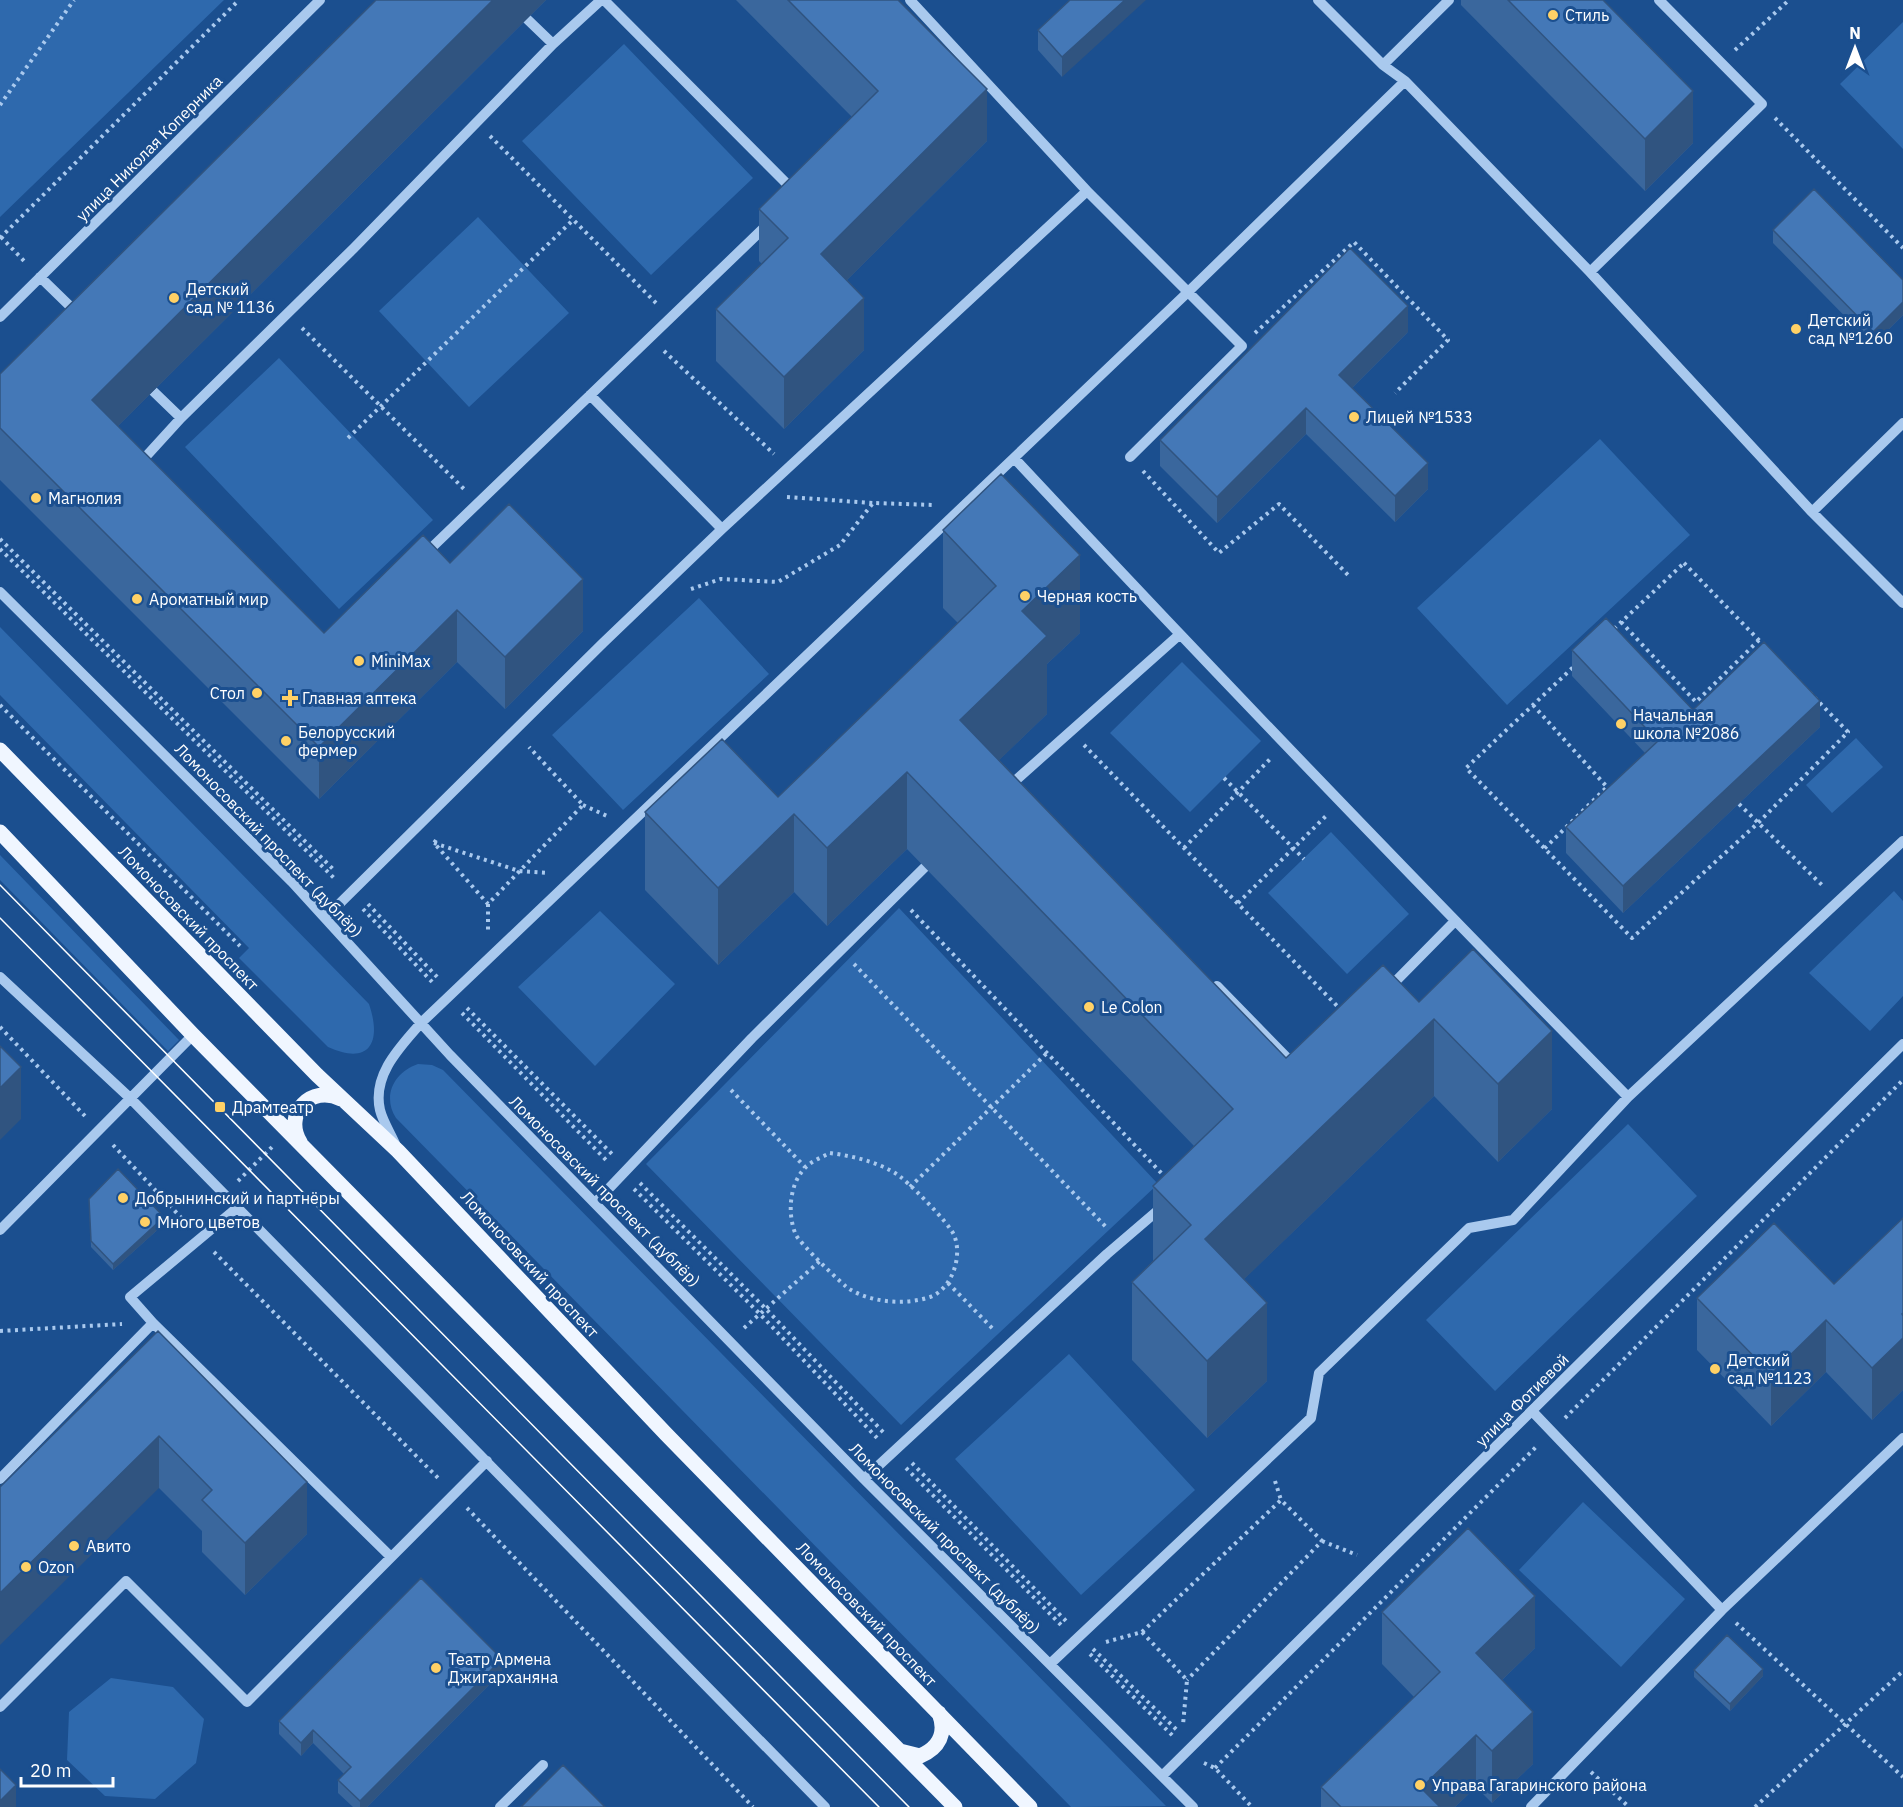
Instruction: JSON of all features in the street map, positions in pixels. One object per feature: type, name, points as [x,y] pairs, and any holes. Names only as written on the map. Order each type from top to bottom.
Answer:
[{"type":"main road","name":"Ломоносовский проспект","points":[[0,750],[343,1100],[398,1151],[666,1434],[1030,1807]]},
{"type":"main road","points":[[0,832],[193,1035],[955,1807]]},
{"type":"main road","points":[[301,1145],[294,1124],[302,1104],[322,1094],[333,1095],[343,1100]]},
{"type":"main road","points":[[900,1751],[920,1755],[936,1746],[943,1730],[939,1713]]},
{"type":"street","name":"улица Николая Коперника","points":[[0,317],[320,0]]},
{"type":"street","points":[[147,471],[139,463],[181,418],[288,314],[553,44],[603,0],[798,195],[790,203]]},
{"type":"street","points":[[910,0],[1087,191],[1242,346],[1130,457]]},
{"type":"street","points":[[1318,0],[1383,65],[1405,81],[1590,272],[1812,512],[1903,603]]},
{"type":"street","points":[[1383,65],[1449,0]]},
{"type":"street","points":[[1590,272],[1762,104],[1659,0]]},
{"type":"street","points":[[527,19],[553,44]]},
{"type":"street","points":[[398,1151],[380,1110],[380,1087],[392,1056],[421,1023],[1187,293],[1405,81]]},
{"type":"street","points":[[325,918],[603,643],[758,495],[1087,191]]},
{"type":"street","points":[[420,560],[781,212]]},
{"type":"street","points":[[40,278],[89,325]]},
{"type":"street","points":[[153,391],[181,418]]},
{"type":"street","points":[[590,395],[722,530]]},
{"type":"street","points":[[1812,512],[1903,423]]},
{"type":"street","points":[[1014,458],[1179,635],[1454,922],[1628,1097]]},
{"type":"street","name":"Ломоносовский проспект (дублёр)","points":[[0,592],[292,882],[421,1023],[864,1479],[1193,1807]]},
{"type":"street","points":[[999,796],[1018,784],[1071,732],[1179,635]]},
{"type":"street","points":[[1050,1664],[1311,1418],[1319,1373],[1469,1228],[1512,1221],[1628,1097],[1903,841]]},
{"type":"street","points":[[596,1202],[628,1171],[716,1074],[925,867]]},
{"type":"street","points":[[1382,995],[1454,922]]},
{"type":"street","points":[[1208,976],[1304,1075]]},
{"type":"street","points":[[0,977],[130,1098],[825,1807]]},
{"type":"street","points":[[0,1230],[100,1132],[130,1098],[193,1035]]},
{"type":"street","name":"улица Фотиевой","points":[[1162,1776],[1903,1044]]},
{"type":"street","points":[[864,1479],[1120,1242],[1179,1192]]},
{"type":"street","points":[[238,1207],[130,1297],[153,1323],[392,1557]]},
{"type":"street","points":[[0,1479],[153,1323]]},
{"type":"street","points":[[1532,1411],[1722,1610]]},
{"type":"street","points":[[1531,1807],[1722,1610],[1903,1438]]},
{"type":"street","points":[[0,1707],[126,1581],[247,1702],[487,1461]]},
{"type":"street","points":[[500,1807],[543,1765]]},
{"type":"path","points":[[0,105],[74,0]]},
{"type":"path","points":[[40,278],[0,237],[239,0]]},
{"type":"path","points":[[1721,63],[1789,0]]},
{"type":"path","points":[[1762,104],[1903,248]]},
{"type":"path","points":[[477,123],[670,318]]},
{"type":"path","points":[[348,438],[573,220]]},
{"type":"path","points":[[1242,346],[1353,242],[1448,340],[1395,393]]},
{"type":"path","points":[[288,314],[478,504]]},
{"type":"path","points":[[650,338],[788,467]]},
{"type":"path","points":[[1130,457],[1220,553],[1279,504],[1350,577]]},
{"type":"path","points":[[758,495],[963,507]]},
{"type":"path","points":[[684,591],[721,579],[778,582],[840,545],[873,503]]},
{"type":"path","points":[[0,538],[335,871]]},
{"type":"path","points":[[1684,563],[1848,732],[1758,823],[1632,938],[1466,768],[1621,622],[1684,563]]},
{"type":"path","points":[[1621,622],[1696,702],[1759,640]]},
{"type":"path","points":[[0,705],[240,946]]},
{"type":"path","points":[[1533,705],[1607,787],[1544,849]]},
{"type":"path","points":[[1071,732],[1346,1015]]},
{"type":"path","points":[[521,755],[537,739]]},
{"type":"path","points":[[1184,848],[1285,744]]},
{"type":"path","points":[[434,843],[488,904],[584,805],[529,747]]},
{"type":"path","points":[[1224,778],[1304,859]]},
{"type":"path","points":[[1238,903],[1341,802]]},
{"type":"path","points":[[1739,804],[1837,901]]},
{"type":"path","points":[[434,843],[442,835]]},
{"type":"path","points":[[434,843],[519,871],[577,874]]},
{"type":"path","points":[[896,894],[1179,1192]]},
{"type":"path","points":[[367,904],[439,979]]},
{"type":"path","points":[[841,950],[1120,1242]]},
{"type":"path","points":[[464,1006],[766,1309],[886,1436]]},
{"type":"path","points":[[0,1028],[201,1239],[453,1493],[753,1807]]},
{"type":"path","points":[[910,1187],[1047,1053]]},
{"type":"path","points":[[716,1074],[805,1167]]},
{"type":"path","points":[[830,1153],[858,1157],[896,1173],[946,1223],[955,1236],[957,1251],[948,1284],[935,1295],[912,1303],[886,1301],[851,1290],[796,1237],[791,1212],[792,1190],[805,1167],[830,1153]]},
{"type":"path","points":[[731,1340],[820,1261]]},
{"type":"path","points":[[948,1284],[1009,1344]]},
{"type":"path","points":[[0,1331],[153,1323]]},
{"type":"path","points":[[908,1458],[1067,1622]]},
{"type":"path","points":[[1322,1541],[1187,1680],[1182,1735],[1090,1646],[1142,1632],[1281,1500],[1322,1541],[1378,1563]]},
{"type":"path","points":[[1722,1610],[1903,1777]]},
{"type":"path","points":[[1142,1632],[1187,1680]]},
{"type":"path","points":[[1755,1807],[1903,1671]]},
{"type":"path","points":[[1577,1759],[1629,1807]]},
{"type":"path","points":[[1215,1768],[1252,1807]]},
{"type":"shaded area","points":[[0,0],[224,0],[0,217]]},
{"type":"shaded area","points":[[1903,22],[1903,149],[1840,84]]},
{"type":"shaded area","points":[[624,44],[753,178],[651,275],[522,141]]},
{"type":"shaded area","points":[[478,217],[569,313],[469,407],[379,311]]},
{"type":"shaded area","points":[[279,358],[433,520],[339,609],[185,447]]},
{"type":"shaded area","points":[[1600,439],[1690,535],[1507,705],[1417,608]]},
{"type":"shaded area","points":[[699,598],[769,674],[623,810],[552,735]]},
{"type":"shaded area","points":[[0,627],[369,1004],[374,1029],[369,1047],[363,1052],[354,1054],[328,1047],[239,958],[249,948],[0,695]]},
{"type":"shaded area","points":[[1182,662],[1261,741],[1190,812],[1110,733]]},
{"type":"shaded area","points":[[1856,738],[1883,767],[1832,813],[1806,785]]},
{"type":"shaded area","points":[[1331,832],[1409,914],[1347,974],[1268,893]]},
{"type":"shaded area","points":[[0,855],[179,1040],[168,1051],[0,880]]},
{"type":"shaded area","points":[[1894,891],[1903,901],[1903,996],[1870,1031],[1809,973]]},
{"type":"shaded area","points":[[899,908],[1158,1184],[901,1425],[646,1164]]},
{"type":"shaded area","points":[[600,911],[675,984],[595,1066],[518,987]]},
{"type":"shaded area","points":[[418,1064],[432,1065],[443,1070],[1166,1806],[1071,1807],[396,1118],[392,1110],[390,1093],[402,1073]]},
{"type":"shaded area","points":[[1628,1124],[1697,1196],[1495,1391],[1426,1320]]},
{"type":"shaded area","points":[[1069,1354],[1195,1490],[1081,1595],[955,1459]]},
{"type":"shaded area","points":[[1583,1502],[1685,1599],[1621,1667],[1519,1570]]},
{"type":"shaded area","points":[[111,1678],[173,1687],[204,1719],[196,1763],[155,1799],[105,1796],[67,1760],[69,1712]]},
{"type":"building","points":[[376,0],[493,0],[92,400],[324,633],[423,535],[450,563],[509,504],[583,579],[505,657],[457,610],[319,747],[0,428],[0,374]]},
{"type":"building","points":[[788,0],[898,0],[987,89],[821,254],[864,298],[784,377],[716,309],[788,238],[759,209],[878,91]]},
{"type":"building","points":[[1070,0],[1125,0],[1062,57],[1038,30]]},
{"type":"building","points":[[1508,0],[1603,0],[1693,91],[1645,139]]},
{"type":"building","points":[[1814,189],[1903,280],[1903,302],[1873,332],[1773,230]]},
{"type":"building","points":[[1350,248],[1408,306],[1339,375],[1428,463],[1395,496],[1306,408],[1217,497],[1160,440]]},
{"type":"building","points":[[1001,474],[1080,555],[1022,611],[1047,636],[960,720],[1286,1058],[1383,965],[1419,1002],[1473,949],[1552,1031],[1498,1084],[1434,1019],[1205,1239],[1267,1303],[1207,1361],[1132,1282],[1191,1225],[1153,1186],[1233,1109],[907,772],[827,848],[794,814],[718,888],[645,812],[722,739],[778,797],[996,586],[943,530]]},
{"type":"building","points":[[1606,618],[1693,710],[1764,642],[1820,701],[1623,886],[1566,827],[1658,741],[1572,650]]},
{"type":"building","points":[[0,1046],[21,1067],[0,1088]]},
{"type":"building","points":[[118,1169],[164,1217],[113,1264],[91,1241],[89,1199]]},
{"type":"building","points":[[1903,1218],[1903,1338],[1872,1368],[1826,1320],[1771,1374],[1697,1298],[1774,1223],[1834,1284]]},
{"type":"building","points":[[158,1331],[307,1482],[245,1543],[202,1500],[212,1490],[159,1436],[0,1593],[0,1487]]},
{"type":"building","points":[[1468,1528],[1535,1596],[1476,1653],[1533,1712],[1492,1751],[1476,1735],[1421,1788],[1440,1807],[1341,1807],[1321,1787],[1440,1672],[1382,1612]]},
{"type":"building","points":[[421,1578],[502,1659],[360,1801],[338,1780],[351,1767],[313,1730],[301,1743],[279,1721]]},
{"type":"building","points":[[1727,1635],[1763,1669],[1730,1704],[1694,1670]]},
{"type":"building","points":[[563,1765],[605,1807],[521,1807]]},
{"type":"building","points":[[0,1769],[16,1785],[0,1801]]},
{"type":"tram line","points":[[0,885],[909,1807]]},
{"type":"tram line","points":[[0,918],[879,1807]]},
{"type":"place","name":"Стиль","points":[[1553,15]]},
{"type":"place","name":"Детский сад № 1136","points":[[174,298]]},
{"type":"place","name":"Детский сад №1260","points":[[1796,329]]},
{"type":"place","name":"Лицей №1533","points":[[1354,417]]},
{"type":"place","name":"Магнолия","points":[[36,498]]},
{"type":"place","name":"Черная кость","points":[[1025,596]]},
{"type":"place","name":"Ароматный мир","points":[[137,599]]},
{"type":"place","name":"MiniMax","points":[[359,661]]},
{"type":"place","name":"Стол","points":[[257,693]]},
{"type":"place","name":"Главная аптека","points":[[290,698]]},
{"type":"place","name":"Начальная школа №2086","points":[[1621,724]]},
{"type":"place","name":"Белорусский фермер","points":[[286,741]]},
{"type":"place","name":"Le Colon","points":[[1089,1007]]},
{"type":"place","name":"Драмтеатр","points":[[220,1107]]},
{"type":"place","name":"Добрынинский и партнёры","points":[[123,1198]]},
{"type":"place","name":"Много цветов","points":[[145,1222]]},
{"type":"place","name":"Детский сад №1123","points":[[1715,1369]]},
{"type":"place","name":"Авито","points":[[74,1546]]},
{"type":"place","name":"Ozon","points":[[26,1567]]},
{"type":"place","name":"Театр Армена Джигарханяна","points":[[436,1668]]},
{"type":"place","name":"Управа Гагаринского района","points":[[1420,1785]]}]
